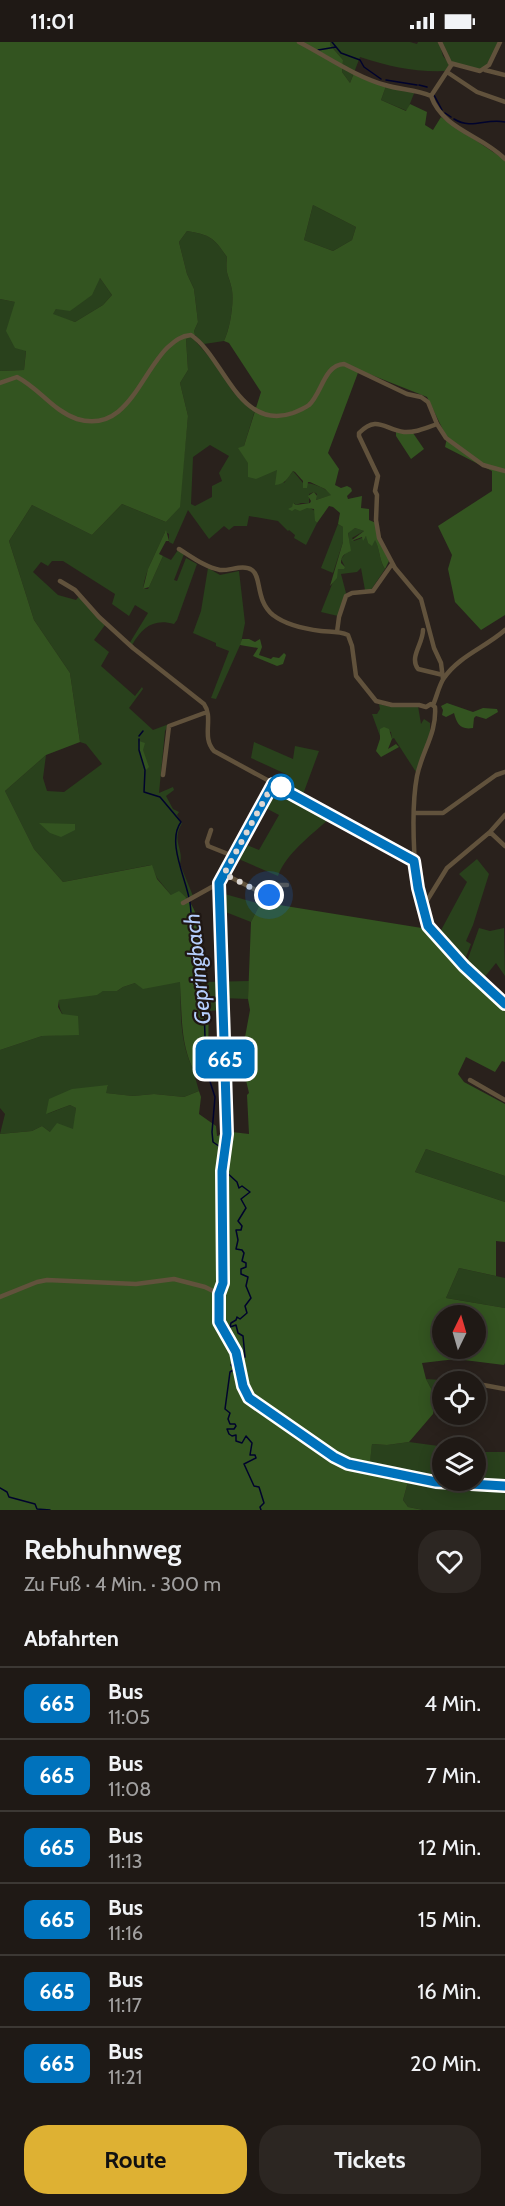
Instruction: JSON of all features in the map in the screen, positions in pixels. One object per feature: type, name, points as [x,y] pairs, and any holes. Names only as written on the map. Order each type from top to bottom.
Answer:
[{"type":"street","points":[[299,42],[354,73],[386,86],[417,91],[431,96],[436,109],[444,117],[496,150],[505,159]]},
{"type":"street","points":[[440,42],[445,56],[452,64],[505,75]]},
{"type":"street","points":[[485,70],[500,42]]},
{"type":"street","points":[[431,96],[452,64]]},
{"type":"street","points":[[447,72],[477,92],[505,102]]},
{"type":"street","points":[[0,383],[17,377],[34,386],[48,401],[70,416],[89,420],[110,419],[127,404],[161,354],[177,339],[190,335],[209,352],[237,394],[259,411],[283,416],[302,409],[309,405],[332,369],[339,364],[344,364],[407,394],[421,397],[431,407],[437,424],[446,438],[489,468],[505,471]]},
{"type":"street","points":[[437,424],[418,431],[405,432],[375,423],[368,425],[359,433],[359,436],[378,476],[375,491],[378,534],[392,564],[421,599],[443,677]]},
{"type":"street","points":[[179,549],[199,562],[215,568],[225,570],[245,568],[253,571],[261,601],[273,615],[310,629],[346,634],[350,638],[356,676],[376,701],[387,705],[434,706]]},
{"type":"street","points":[[337,632],[346,596],[352,593],[373,591],[392,564]]},
{"type":"street","points":[[60,581],[75,590],[99,617],[133,648],[206,707],[207,739],[212,749],[414,861]]},
{"type":"street","points":[[423,630],[423,638],[413,662],[418,669],[443,677]]},
{"type":"street","points":[[430,714],[443,677],[461,661],[505,630]]},
{"type":"street","points":[[426,707],[434,730],[417,776],[414,861],[428,926],[464,966],[505,1004]]},
{"type":"street","points":[[163,775],[169,726],[207,712]]},
{"type":"street","points":[[415,813],[443,813],[496,775],[505,772]]},
{"type":"street","points":[[273,784],[219,883],[227,1125],[223,1160],[223,1283],[219,1294],[219,1322],[237,1356],[243,1386],[249,1398],[334,1457],[348,1464],[436,1482],[505,1486]]},
{"type":"street","points":[[423,907],[447,868],[505,815]]},
{"type":"street","points":[[211,831],[207,840],[208,846],[233,856]]},
{"type":"street","points":[[490,831],[505,846]]},
{"type":"street","points":[[224,874],[268,895],[277,885],[287,885]]},
{"type":"street","points":[[187,901],[219,883]]},
{"type":"street","points":[[470,1080],[505,1100]]},
{"type":"street","points":[[0,1297],[47,1280],[136,1284],[174,1279],[205,1287],[219,1294]]},
{"type":"street","points":[[486,1385],[505,1389]]},
{"type":"green space","points":[[0,42],[330,42],[343,60],[342,72],[350,83],[354,73],[386,86],[381,100],[406,111],[410,104],[427,112],[425,125],[433,130],[441,117],[505,160],[505,615],[481,630],[455,602],[448,569],[452,555],[438,526],[492,491],[492,471],[445,447],[447,438],[427,397],[359,370],[328,453],[339,469],[335,485],[341,488],[347,486],[351,488],[348,499],[362,496],[361,508],[369,509],[369,520],[376,523],[389,561],[385,569],[375,540],[372,546],[368,543],[366,536],[363,541],[362,537],[351,541],[364,531],[355,528],[348,533],[351,551],[342,559],[341,563],[345,567],[338,569],[337,578],[330,586],[343,542],[343,527],[338,524],[340,513],[329,506],[317,523],[314,509],[292,511],[288,509],[293,503],[296,505],[310,503],[308,496],[314,492],[317,496],[316,500],[331,495],[325,489],[310,482],[307,488],[303,488],[303,481],[293,471],[284,482],[275,485],[277,470],[256,479],[248,477],[248,463],[238,448],[244,446],[261,392],[229,343],[224,341],[230,323],[232,302],[227,257],[211,238],[187,231],[179,242],[187,274],[194,289],[198,322],[194,331],[195,335],[186,339],[188,370],[180,383],[188,416],[180,507],[166,522],[122,504],[92,535],[32,505],[9,541],[34,620],[70,673],[80,742],[46,755],[5,791],[34,849],[63,882],[152,865],[157,879],[171,895],[179,891],[192,905],[198,920],[204,956],[200,965],[201,974],[209,990],[208,1066],[192,1067],[188,1057],[182,1025],[180,982],[143,989],[135,983],[117,991],[103,991],[97,995],[59,1000],[58,1007],[62,1014],[78,1016],[79,1035],[42,1036],[0,1050],[0,371],[24,370],[26,351],[15,348],[6,331],[15,302],[0,299]],"holes":[[[313,205],[356,227],[352,240],[333,251],[304,240]],[[100,278],[112,295],[103,305],[75,322],[53,314],[56,309],[70,311],[92,295]]]},
{"type":"green space","points":[[330,42],[410,42],[417,44],[418,42],[439,42],[443,56],[450,64],[446,71],[423,71],[392,66],[360,57],[350,83],[342,72],[343,60]]},
{"type":"green space","points":[[441,42],[498,42],[487,65],[481,70],[451,62]]},
{"type":"green space","points":[[386,86],[415,91],[407,111],[381,100]]},
{"type":"green space","points":[[313,205],[356,227],[352,240],[333,251],[304,240]]},
{"type":"green space","points":[[187,231],[211,238],[227,257],[232,302],[230,323],[224,341],[204,344],[195,335],[194,331],[198,322],[194,289],[187,274],[179,242]]},
{"type":"green space","points":[[100,278],[112,295],[103,305],[75,322],[52,315],[56,309]]},
{"type":"green space","points":[[0,299],[15,302],[26,350],[24,370],[0,371]]},
{"type":"green space","points":[[191,336],[219,368],[233,392],[255,410],[244,446],[277,469],[284,483],[293,471],[303,483],[318,486],[332,495],[316,500],[317,494],[314,492],[309,494],[309,503],[296,505],[294,503],[292,507],[310,508],[315,511],[317,523],[306,545],[294,538],[295,535],[278,521],[249,516],[247,526],[234,526],[229,530],[224,526],[209,539],[188,510],[173,544],[169,542],[169,534],[165,532],[149,567],[143,589],[148,589],[163,556],[171,560],[178,550],[184,554],[174,580],[177,581],[186,558],[197,564],[177,620],[174,624],[160,622],[149,626],[132,645],[129,644],[148,613],[135,605],[129,616],[112,604],[115,594],[63,561],[52,561],[48,566],[41,562],[33,572],[58,595],[76,600],[80,595],[105,625],[94,640],[109,652],[101,666],[135,696],[142,687],[143,689],[129,708],[153,730],[169,724],[165,731],[159,793],[173,787],[174,790],[166,796],[173,809],[179,812],[177,815],[182,823],[178,835],[180,864],[193,896],[189,898],[171,895],[157,878],[151,865],[63,882],[34,849],[5,791],[46,755],[43,778],[47,791],[64,792],[102,764],[86,744],[80,742],[70,673],[34,620],[9,541],[32,505],[92,535],[122,504],[166,522],[179,507],[188,416],[180,383],[188,370],[186,339]],"holes":[[[210,445],[229,456],[219,473],[222,481],[212,486],[212,497],[195,506],[191,504],[193,457]]]},
{"type":"green space","points":[[396,431],[413,433],[424,449],[411,459],[396,436]]},
{"type":"green space","points":[[338,524],[343,527],[343,542],[333,573],[321,568]]},
{"type":"green space","points":[[355,528],[364,531],[352,538],[354,541],[367,536],[368,543],[375,539],[385,569],[371,590],[365,590],[361,568],[357,572],[341,574],[346,593],[338,616],[321,612],[338,569],[345,567],[341,559],[350,548],[348,532]]},
{"type":"green space","points":[[166,530],[169,541],[166,541],[159,554],[163,556],[149,587],[143,589],[148,569]]},
{"type":"green space","points":[[208,568],[220,575],[239,571],[245,623],[241,643],[216,699],[211,698],[229,651],[193,633],[201,611]]},
{"type":"green space","points":[[242,639],[255,642],[260,639],[262,647],[259,655],[271,659],[279,658],[284,653],[286,655],[283,664],[277,666],[253,656],[258,648],[240,645]]},
{"type":"green space","points":[[447,703],[473,712],[483,708],[497,709],[498,712],[486,719],[476,716],[473,728],[465,728],[458,723],[454,713],[446,717],[442,715],[441,706]]},
{"type":"green space","points":[[379,704],[392,707],[418,706],[421,724],[424,719],[430,723],[430,733],[416,772],[394,738],[392,739],[391,732],[380,729],[380,736],[372,714],[377,714],[380,709]]},
{"type":"green space","points":[[384,727],[389,729],[392,739],[388,749],[396,744],[399,747],[381,757],[376,751],[380,729]]},
{"type":"green space","points":[[139,739],[145,743],[143,750],[149,767],[145,771],[138,748]]},
{"type":"green space","points":[[254,742],[293,759],[295,746],[319,751],[302,797],[287,789],[290,776],[251,758]]},
{"type":"green space","points":[[274,788],[331,817],[287,859],[278,876],[234,857],[242,843],[259,850],[279,815],[262,806]]},
{"type":"green space","points":[[39,823],[75,824],[75,830],[61,837],[50,833]]},
{"type":"green space","points":[[477,859],[489,874],[466,941],[471,944],[464,962],[439,934],[467,882],[459,874]]},
{"type":"green space","points":[[221,893],[260,904],[251,922],[223,911]]},
{"type":"green space","points":[[260,904],[273,904],[428,929],[463,969],[505,1008],[505,1062],[502,1061],[495,1072],[466,1057],[458,1074],[464,1082],[505,1104],[505,1176],[426,1149],[415,1172],[505,1202],[505,1242],[496,1241],[496,1276],[459,1268],[446,1298],[505,1308],[505,1363],[504,1365],[456,1359],[422,1363],[432,1390],[432,1415],[409,1442],[387,1445],[372,1444],[369,1471],[409,1478],[403,1500],[408,1507],[423,1510],[0,1510],[0,1134],[32,1131],[42,1126],[50,1132],[57,1123],[73,1129],[76,1108],[70,1105],[46,1114],[49,1099],[72,1089],[108,1085],[106,1093],[133,1096],[154,1094],[184,1097],[199,1091],[201,1097],[199,1114],[216,1126],[217,1136],[232,1132],[249,1134],[247,1095],[249,1093],[241,1059],[250,1010],[248,999],[251,922]]},
{"type":"green space","points":[[479,928],[490,931],[504,928],[505,976],[496,963],[483,979],[466,964]]},
{"type":"green space","points":[[249,981],[248,999],[222,998],[222,1010],[208,1011],[209,990],[204,982]]},
{"type":"green space","points":[[181,982],[183,1036],[192,1067],[198,1068],[195,1077],[199,1091],[184,1097],[154,1094],[133,1096],[105,1093],[108,1086],[47,1114],[70,1105],[76,1108],[74,1130],[50,1132],[42,1126],[32,1131],[0,1134],[5,1114],[0,1108],[0,1050],[42,1036],[79,1034],[68,1023],[59,1005],[59,1000],[103,991],[117,991],[135,983]]},
{"type":"green space","points":[[426,1149],[505,1176],[505,1202],[415,1172]]},
{"type":"green space","points":[[459,1268],[505,1278],[505,1308],[446,1298]]},
{"type":"green space","points":[[426,1379],[432,1379],[432,1390]]},
{"type":"green space","points":[[409,1442],[432,1445],[432,1479],[369,1468],[372,1444],[387,1445]]},
{"type":"green space","points":[[486,1452],[505,1452],[505,1484],[486,1483]]},
{"type":"green space","points":[[409,1478],[432,1480],[432,1491],[486,1491],[486,1485],[505,1487],[505,1510],[423,1510],[408,1507],[403,1500]]},
{"type":"waterway","points":[[332,42],[341,53],[360,60],[364,67],[381,79]]},
{"type":"waterway","points":[[318,50],[336,47]]},
{"type":"waterway","points":[[386,80],[417,85]]},
{"type":"waterway","points":[[419,85],[427,87]]},
{"type":"waterway","points":[[434,95],[442,110]]},
{"type":"waterway","points":[[445,113],[451,117]]},
{"type":"waterway","points":[[454,119],[467,124],[505,122]]},
{"type":"waterway","name":"Gepringbach","points":[[139,736],[143,731]]},
{"type":"waterway","name":"Gepringbach","points":[[139,739],[139,750],[145,770],[144,792],[160,797],[181,822],[177,830],[176,850],[190,903],[192,940],[198,946],[197,973],[204,1006],[206,1069],[215,1097],[213,1142],[223,1149],[219,1156],[222,1159]]},
{"type":"waterway","name":"Gepringbach","points":[[225,1165],[225,1171],[237,1182],[239,1188],[242,1186],[250,1192],[241,1199],[246,1208],[238,1221],[242,1226],[241,1230],[236,1230],[238,1240],[236,1249],[244,1253],[242,1261],[246,1263],[246,1267],[241,1269],[241,1274],[248,1277],[246,1286],[251,1298],[245,1306],[247,1313],[240,1319],[237,1317],[230,1327],[236,1325],[238,1333],[243,1336],[245,1357],[234,1361],[231,1365],[235,1369],[230,1372],[225,1409],[230,1413],[228,1419],[230,1424],[236,1426],[234,1429],[227,1429],[229,1434],[236,1435],[236,1441],[242,1443],[246,1436],[252,1443],[250,1455],[255,1455],[256,1458],[244,1464],[254,1486],[259,1487],[264,1503],[260,1507],[261,1510]]},
{"type":"waterway","points":[[0,1488],[7,1492],[9,1497],[35,1504],[37,1509],[50,1510]]},
{"type":"bus line","name":"665","points":[[505,1004],[464,966],[428,926],[414,861],[273,784],[219,883],[227,1134],[222,1171],[224,1245],[223,1283],[219,1294],[219,1322],[236,1352],[243,1386],[249,1398],[334,1457],[360,1467],[436,1482],[505,1486]]},
{"type":"route","points":[[269,895],[224,874],[273,784],[281,787]]}]
